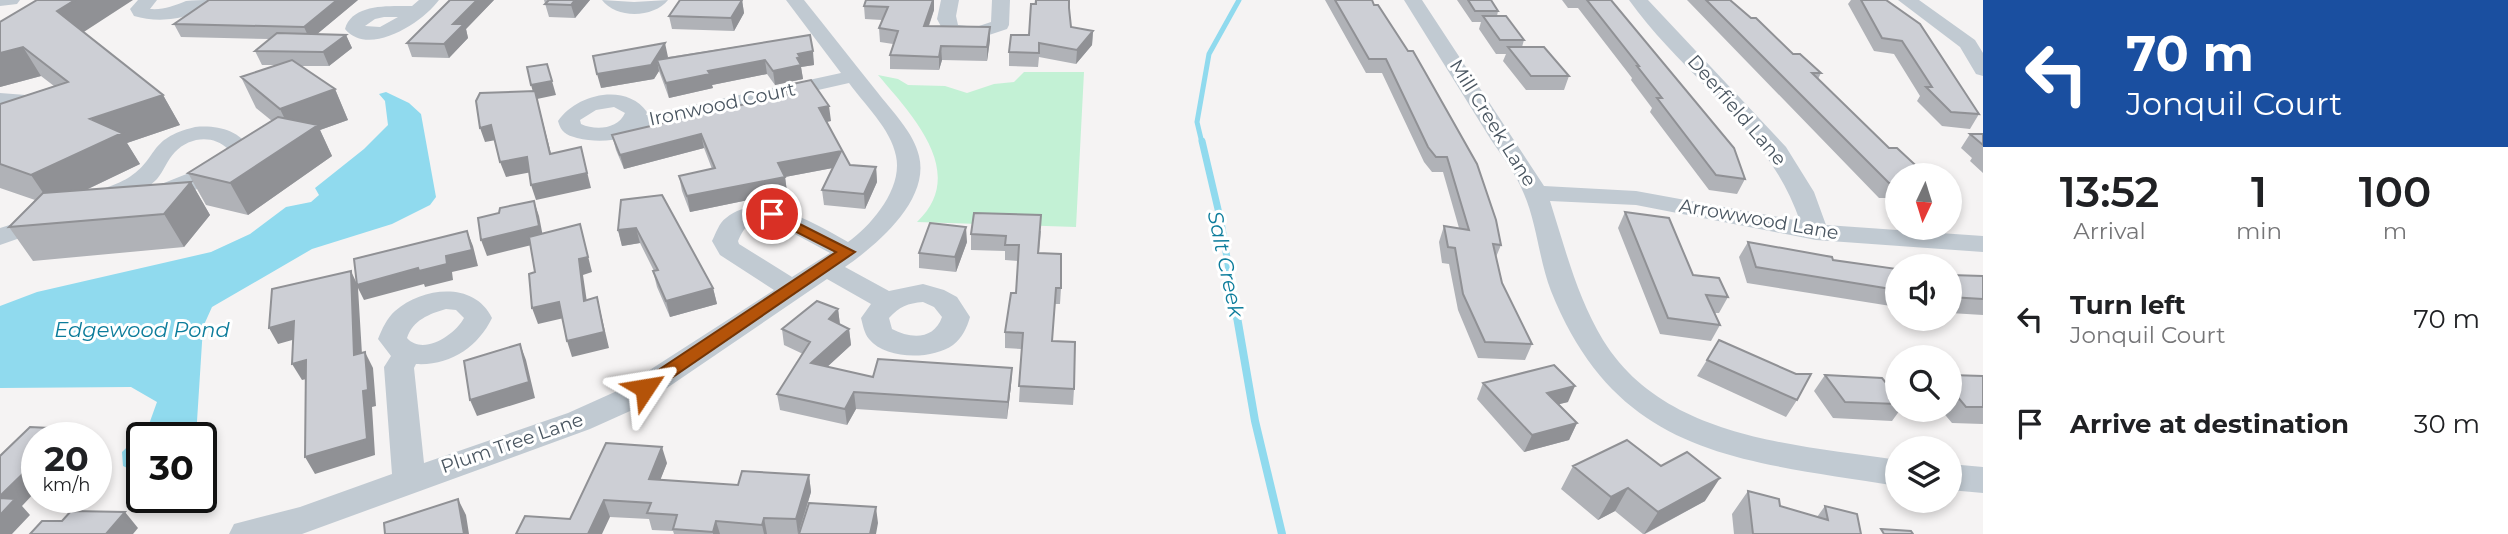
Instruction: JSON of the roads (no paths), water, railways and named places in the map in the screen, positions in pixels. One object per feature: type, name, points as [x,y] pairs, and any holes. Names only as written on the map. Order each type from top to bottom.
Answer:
[{"type":"street","points":[[0,1],[11,0]]},
{"type":"street","points":[[148,0],[142,4],[141,12],[158,15],[178,12],[201,0]]},
{"type":"street","points":[[611,0],[617,6],[625,8],[645,6],[659,0]]},
{"type":"street","name":"Plum Tree Lane","points":[[246,534],[302,527],[408,480],[579,421],[628,399],[863,243],[886,219],[902,194],[908,156],[902,139],[795,0]]},
{"type":"street","points":[[950,0],[945,19],[951,30],[977,33],[1000,25],[1001,0]]},
{"type":"street","name":"Mill Creek Lane","points":[[1413,0],[1536,193],[1564,289],[1591,345],[1616,377],[1651,408],[1696,431],[1751,450],[1885,471]]},
{"type":"street","name":"Deerfield Lane","points":[[1638,0],[1778,152],[1802,192],[1816,232]]},
{"type":"street","points":[[1907,0],[1968,44],[1983,70]]},
{"type":"street","name":"Ironwood Court","points":[[632,122],[652,121],[853,76]]},
{"type":"street","points":[[0,99],[18,100],[23,106],[0,122]]},
{"type":"street","points":[[0,237],[114,195],[151,172],[168,146],[188,136],[220,134],[240,149],[234,157],[172,190],[153,195],[114,195]]},
{"type":"street","name":"Arrowwood Lane","points":[[1536,193],[1636,198],[1816,232],[1983,244]]},
{"type":"street","points":[[793,290],[729,249],[725,241],[727,230],[742,218],[772,214],[888,302]]},
{"type":"street","points":[[408,480],[399,367],[409,352]]},
{"type":"street","points":[[1962,478],[1983,480]]},
{"type":"water","name":"Edgewood Pond","points":[[386,92],[409,103],[421,114],[436,197],[430,205],[392,224],[312,249],[212,307],[203,327],[197,422],[150,422],[157,402],[131,387],[0,388],[0,306],[37,292],[211,252],[250,234],[286,207],[311,202],[319,195],[315,188],[364,149],[388,125],[385,101],[379,94]]},
{"type":"water","name":"Edgewood Pond","points":[[126,448],[126,467],[123,466],[122,452]]},
{"type":"waterway","name":"Salt Creek","points":[[1202,143],[1197,122],[1209,54],[1239,0]]},
{"type":"waterway","name":"Salt Creek","points":[[1202,141],[1221,222],[1237,318]]},
{"type":"waterway","name":"Salt Creek","points":[[1237,317],[1255,421],[1282,534]]}]
